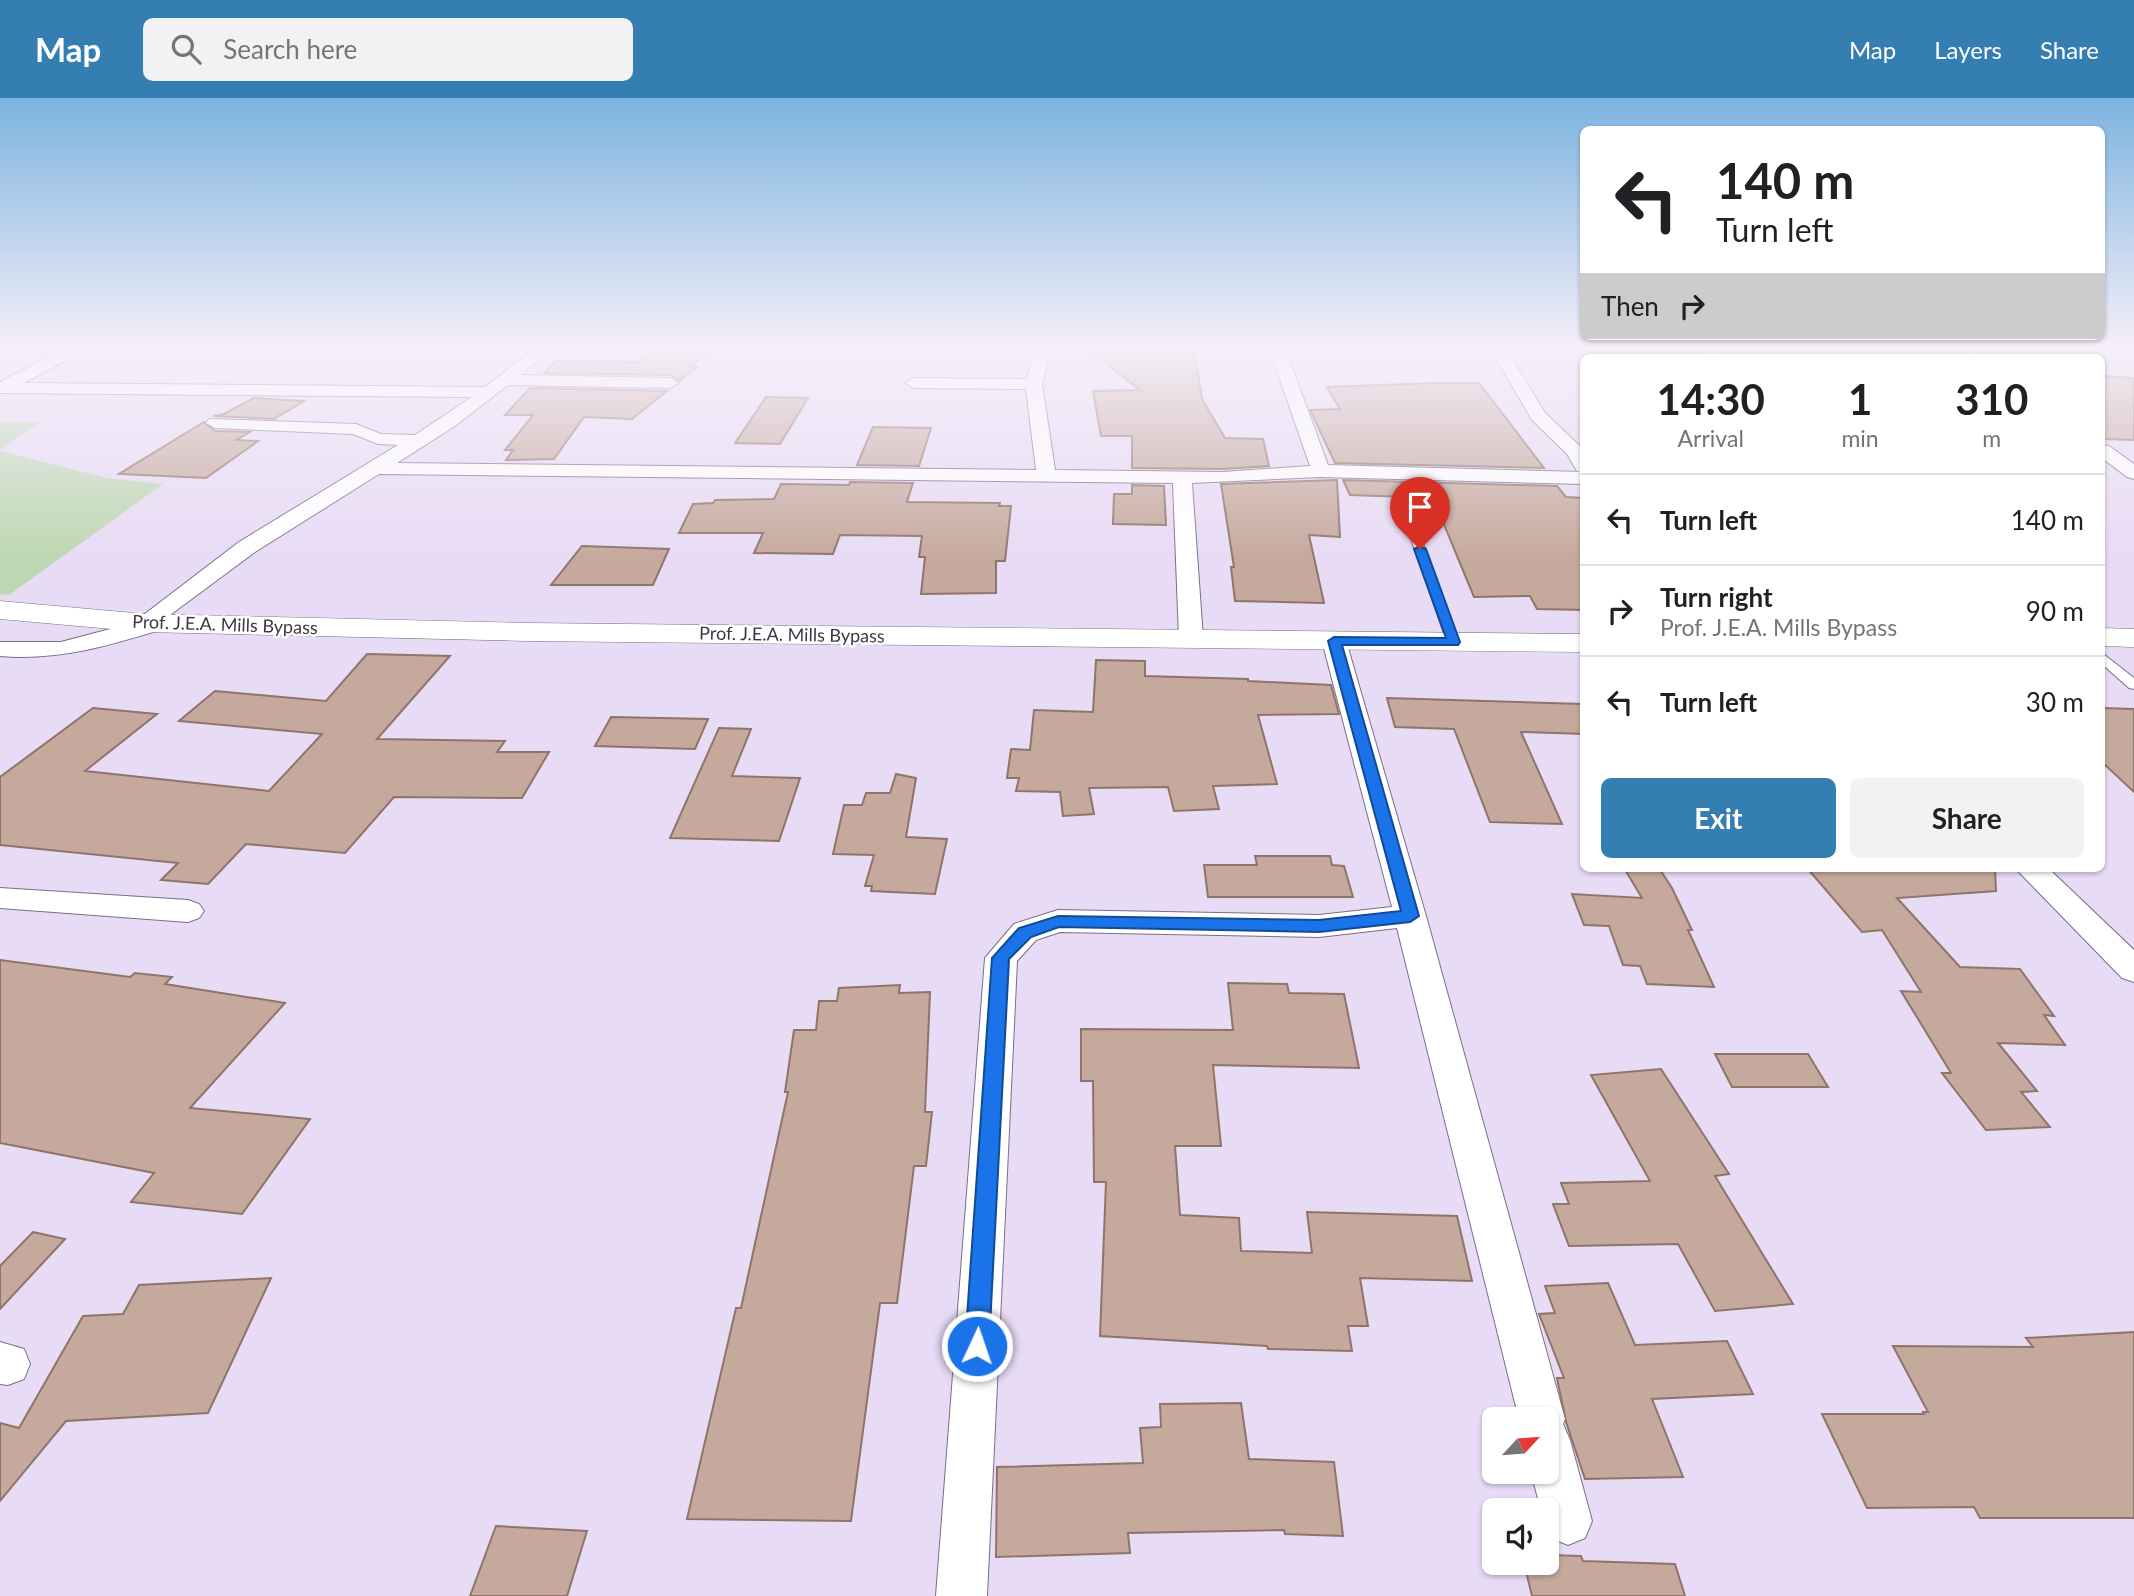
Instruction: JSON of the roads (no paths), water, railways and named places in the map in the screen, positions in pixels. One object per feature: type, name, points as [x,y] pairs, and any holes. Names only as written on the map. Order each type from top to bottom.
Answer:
[{"type":"street","points":[[4,653],[35,653],[79,647],[151,623],[247,547],[452,418]]},
{"type":"street","points":[[1038,418],[1046,475]]},
{"type":"street","points":[[1302,418],[1321,471]]},
{"type":"street","points":[[1540,418],[1575,451],[1580,460]]},
{"type":"street","points":[[215,423],[356,429],[378,439],[418,441]]},
{"type":"street","points":[[2105,452],[2134,473]]},
{"type":"street","points":[[375,468],[1223,478],[1321,471],[1580,478]]},
{"type":"street","points":[[1182,477],[1191,638]]},
{"type":"street","name":"Prof. J.E.A. Mills Bypass","points":[[0,610],[151,623],[527,632],[1580,643]]},
{"type":"street","points":[[2105,637],[2134,638]]},
{"type":"street","points":[[1334,641],[1410,916],[1539,1407]]},
{"type":"street","points":[[2034,872],[2134,970]]},
{"type":"street","points":[[0,898],[188,911]]},
{"type":"street","points":[[962,1596],[1001,958],[1025,932],[1058,921],[1319,926],[1410,916]]},
{"type":"street","points":[[1558,1484],[1568,1521]]},
{"type":"lane","points":[[1403,502],[1453,642]]},
{"type":"lane","points":[[2105,660],[2134,685]]}]
